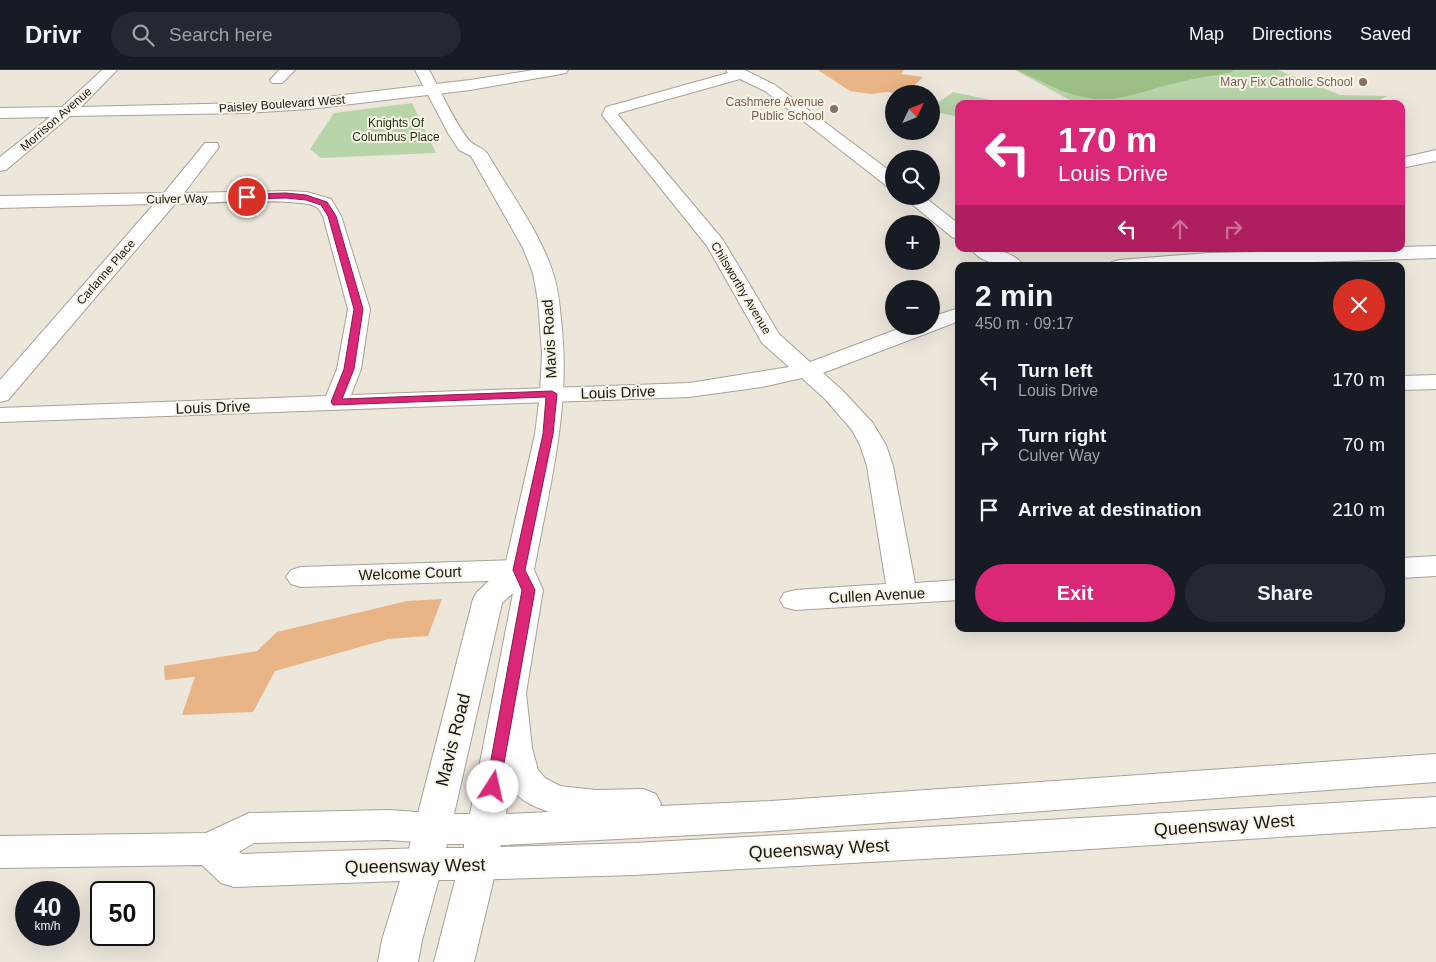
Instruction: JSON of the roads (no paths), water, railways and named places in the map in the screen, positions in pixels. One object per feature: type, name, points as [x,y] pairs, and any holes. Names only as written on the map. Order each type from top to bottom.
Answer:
[{"type":"street","name":"Morrison Avenue","points":[[0,166],[70,108],[110,70]]},
{"type":"street","name":"Paisley Boulevard West","points":[[449,81],[546,70]]},
{"type":"street","name":"Paisley Boulevard West","points":[[0,106],[70,108],[297,105],[428,80],[522,78],[561,70]]},
{"type":"street","points":[[738,72],[770,88],[885,176]]},
{"type":"street","name":"Chilsworthy Avenue","points":[[738,72],[612,110],[610,115],[716,244],[770,338],[850,410],[864,427],[880,466],[902,593]]},
{"type":"street","name":"Mavis Road","points":[[398,962],[402,940],[424,864],[488,599],[519,570],[548,434],[552,394],[553,352],[543,273],[533,248],[480,146],[465,146],[428,80]]},
{"type":"street","points":[[449,81],[460,102]]},
{"type":"street","name":"Paisley Boulevard West","points":[[0,113],[70,108]]},
{"type":"street","name":"Carlanne Place","points":[[0,395],[169,199],[211,147]]},
{"type":"street","points":[[1405,162],[1436,155]]},
{"type":"street","name":"Culver Way","points":[[0,202],[286,196],[306,197],[324,203],[332,216],[359,309],[349,369],[336,402]]},
{"type":"street","points":[[923,205],[955,230]]},
{"type":"street","points":[[987,252],[1006,262]]},
{"type":"street","points":[[1148,262],[1205,254],[1436,252]]},
{"type":"street","points":[[940,321],[955,315]]},
{"type":"street","name":"Louis Drive","points":[[0,415],[689,390],[728,385],[805,370],[833,362],[903,335]]},
{"type":"street","points":[[1405,383],[1436,382]]},
{"type":"street","points":[[1405,568],[1436,566]]},
{"type":"street","points":[[454,962],[482,847],[528,590],[519,570]]},
{"type":"street","name":"Welcome Court","points":[[301,577],[519,570]]},
{"type":"street","name":"Cullen Avenue","points":[[795,600],[955,590]]},
{"type":"street","points":[[510,694],[517,754],[523,776],[526,782],[545,798],[593,805],[701,804],[771,816]]},
{"type":"street","name":"Queensway West","points":[[210,849],[234,871],[424,864],[482,847],[771,816],[1436,768]]},
{"type":"street","name":"Queensway West","points":[[0,852],[210,849],[249,828],[388,825],[432,828],[482,847],[905,845],[1436,812]]},
{"type":"place","name":"Mary Fix Catholic School","points":[[1363,82]]},
{"type":"place","name":"Cashmere Avenue Public School","points":[[834,109]]},
{"type":"park label","name":"Knights Of Columbus Place","points":[[396,130]]}]
